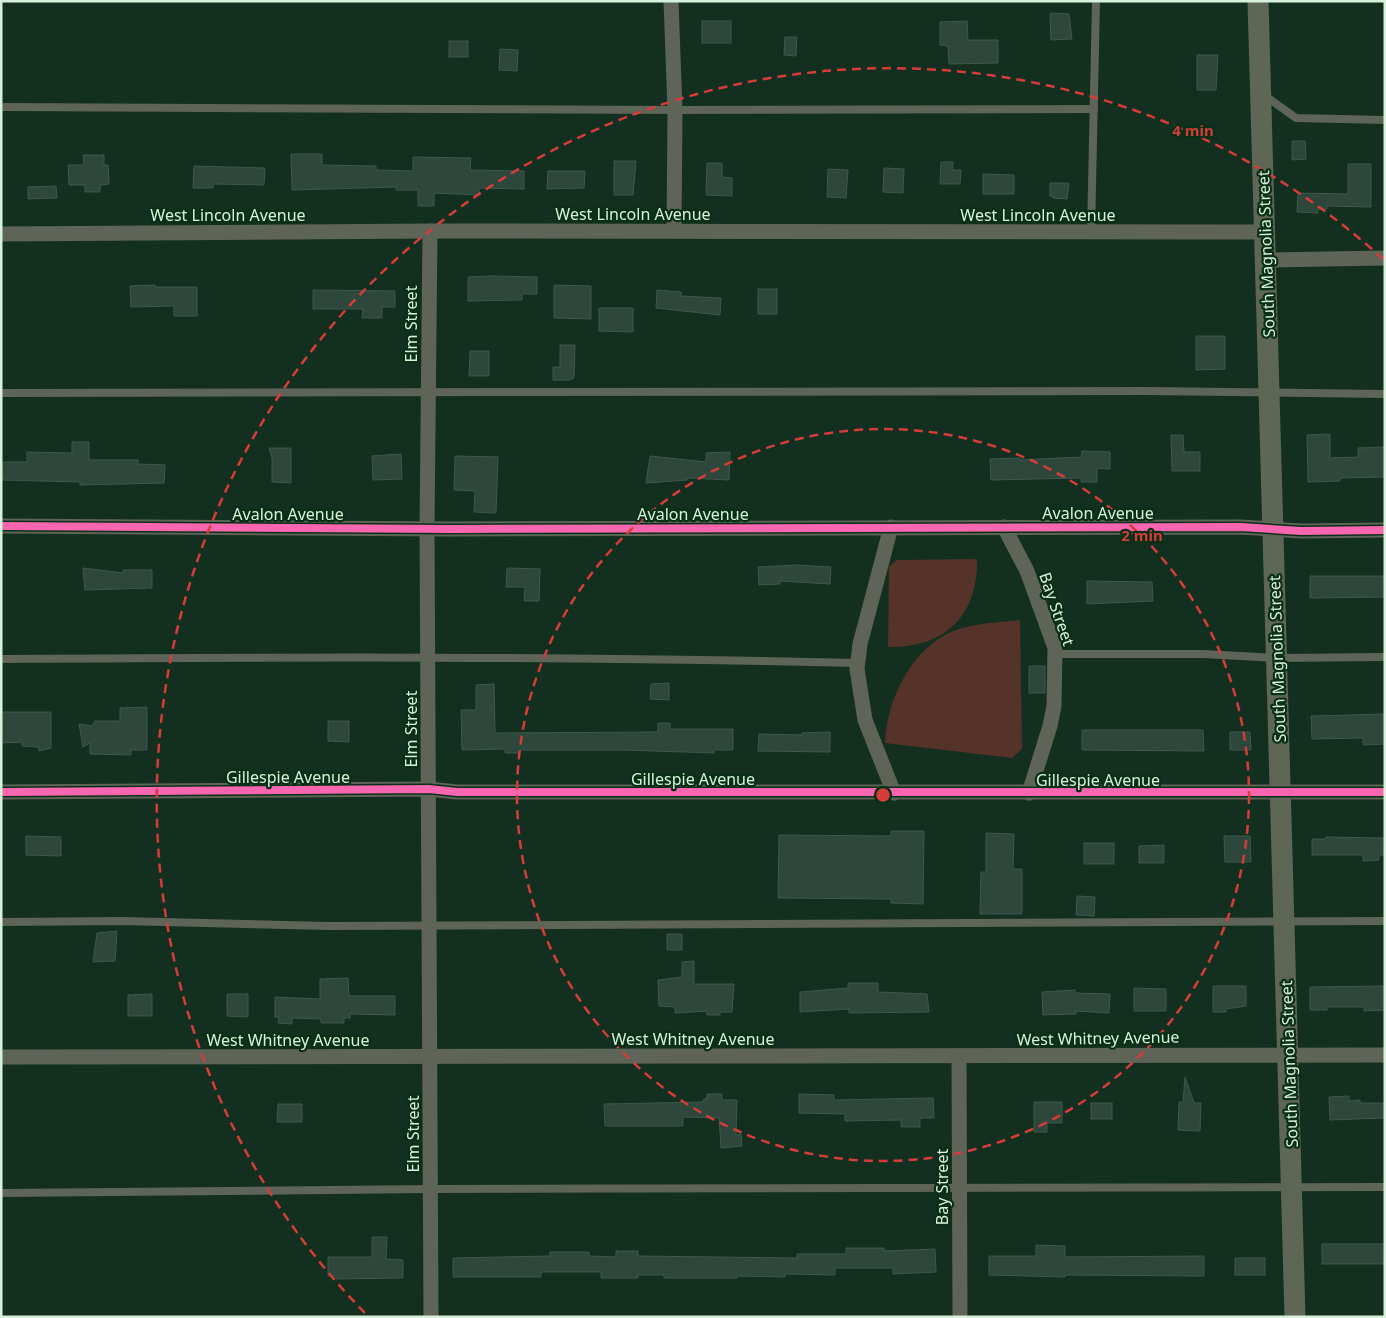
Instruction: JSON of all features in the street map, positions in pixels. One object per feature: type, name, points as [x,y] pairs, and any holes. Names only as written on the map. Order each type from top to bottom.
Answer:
[{"type":"street","points":[[671,1],[675,110],[674,231]]},
{"type":"street","name":"South Magnolia Street","points":[[1258,1],[1264,232],[1267,260],[1296,1317]]},
{"type":"street","name":"West Lincoln Avenue","points":[[1,234],[430,231],[1264,232]]},
{"type":"street","name":"Elm Street","points":[[430,231],[427,528],[431,1317]]},
{"type":"street","points":[[1267,260],[1385,258]]},
{"type":"street","name":"Avalon Avenue","points":[[1,526],[427,528],[1241,527],[1274,530],[1385,530]]},
{"type":"street","points":[[891,527],[860,644],[858,662],[859,688],[865,720],[894,793]]},
{"type":"street","name":"Bay Street","points":[[1004,527],[1040,605],[1055,648],[1054,706],[1050,726],[1029,793]]},
{"type":"street","name":"Gillespie Avenue","points":[[1,792],[429,789],[457,792],[1385,792]]},
{"type":"street","name":"West Whitney Avenue","points":[[1,1057],[959,1057],[1260,1053],[1289,1056],[1385,1055]]},
{"type":"street","name":"Bay Street","points":[[959,1057],[960,1317]]},
{"type":"lane","points":[[1091,233],[1096,1]]},
{"type":"lane","points":[[1260,93],[1296,118],[1385,120]]},
{"type":"lane","points":[[1,107],[675,110],[1094,109]]},
{"type":"lane","points":[[1,393],[1147,391],[1385,394]]},
{"type":"lane","points":[[1055,654],[1204,654],[1277,658],[1385,657]]},
{"type":"lane","points":[[1,659],[311,657],[702,659],[858,662]]},
{"type":"lane","points":[[1,922],[122,921],[329,926],[429,924],[1385,921]]},
{"type":"lane","points":[[1,1193],[431,1189],[1385,1187]]},
{"type":"shaded area","points":[[977,559],[976,579],[972,597],[954,625],[941,635],[926,642],[908,646],[888,647],[889,567],[897,560]]},
{"type":"shaded area","points":[[1020,620],[1022,749],[1012,758],[885,743],[891,708],[898,690],[917,658],[930,645],[945,635],[962,628]]},
{"type":"building","points":[[1050,13],[1069,14],[1072,39],[1051,40]]},
{"type":"building","points":[[702,21],[731,21],[731,43],[702,43]]},
{"type":"building","points":[[967,21],[968,40],[998,40],[998,63],[949,64],[948,46],[940,45],[940,22]]},
{"type":"building","points":[[785,37],[797,37],[796,56],[784,55]]},
{"type":"building","points":[[449,41],[468,41],[468,57],[449,57]]},
{"type":"building","points":[[500,49],[518,50],[517,71],[499,70]]},
{"type":"building","points":[[1197,55],[1218,55],[1216,90],[1197,90]]},
{"type":"building","points":[[1292,141],[1305,141],[1306,159],[1292,160]]},
{"type":"building","points":[[291,154],[322,154],[322,165],[376,166],[376,170],[413,171],[413,157],[471,158],[470,170],[524,171],[524,189],[479,188],[479,195],[434,193],[434,206],[418,206],[418,190],[396,190],[396,187],[292,190]]},
{"type":"building","points":[[83,155],[104,155],[104,165],[108,165],[109,184],[100,185],[100,192],[85,192],[85,185],[69,185],[68,165],[84,165]]},
{"type":"building","points":[[614,161],[636,161],[633,195],[614,195]]},
{"type":"building","points":[[941,162],[953,162],[952,170],[961,170],[960,184],[940,184]]},
{"type":"building","points":[[707,163],[722,163],[722,177],[732,178],[732,196],[706,195]]},
{"type":"building","points":[[1348,164],[1371,164],[1371,207],[1327,206],[1327,209],[1318,209],[1318,213],[1297,212],[1298,193],[1348,194]]},
{"type":"building","points":[[194,166],[265,168],[264,185],[213,184],[213,188],[193,188]]},
{"type":"building","points":[[884,168],[904,169],[903,193],[883,192]]},
{"type":"building","points":[[828,169],[848,170],[846,198],[827,197]]},
{"type":"building","points":[[548,171],[585,171],[584,188],[547,189]]},
{"type":"building","points":[[983,174],[1014,175],[1014,194],[983,194]]},
{"type":"building","points":[[1050,183],[1069,183],[1067,199],[1050,196]]},
{"type":"building","points":[[56,186],[57,198],[28,199],[28,187]]},
{"type":"building","points":[[468,277],[537,277],[537,294],[522,294],[522,300],[468,301]]},
{"type":"building","points":[[155,285],[155,287],[197,287],[197,316],[174,316],[174,306],[131,307],[130,286]]},
{"type":"building","points":[[554,285],[591,286],[591,319],[554,318]]},
{"type":"building","points":[[758,289],[777,289],[777,314],[758,314]]},
{"type":"building","points":[[313,290],[395,291],[395,307],[382,307],[382,318],[362,318],[363,309],[313,309]]},
{"type":"building","points":[[657,290],[681,292],[681,296],[721,298],[720,315],[656,308]]},
{"type":"building","points":[[599,308],[633,308],[633,332],[599,331]]},
{"type":"building","points":[[1196,336],[1225,336],[1225,369],[1196,370]]},
{"type":"building","points":[[560,345],[575,345],[574,378],[569,380],[553,380],[553,367],[560,367]]},
{"type":"building","points":[[470,351],[489,351],[489,376],[469,376]]},
{"type":"building","points":[[1330,434],[1330,458],[1358,457],[1358,448],[1385,447],[1385,477],[1340,478],[1340,481],[1308,482],[1307,435]]},
{"type":"building","points":[[1171,435],[1183,435],[1184,452],[1200,452],[1200,471],[1172,471]]},
{"type":"building","points":[[72,442],[89,442],[89,460],[138,460],[138,464],[165,465],[164,483],[80,485],[80,482],[1,480],[1,462],[27,462],[27,452],[72,453]]},
{"type":"building","points":[[269,448],[291,448],[291,483],[272,482],[272,458]]},
{"type":"building","points":[[1082,451],[1110,452],[1110,469],[1097,468],[1097,482],[1081,482],[1081,478],[991,480],[990,459],[1020,458],[1020,460],[1081,457]]},
{"type":"building","points":[[730,452],[729,480],[688,478],[687,480],[646,483],[650,456],[706,462],[706,453]]},
{"type":"building","points":[[401,454],[402,479],[373,480],[372,456]]},
{"type":"building","points":[[455,456],[498,457],[496,513],[474,512],[475,491],[454,490]]},
{"type":"building","points":[[796,565],[831,567],[830,584],[780,581],[780,584],[759,585],[758,567]]},
{"type":"building","points":[[83,568],[123,573],[123,570],[152,570],[152,588],[85,590]]},
{"type":"building","points":[[507,568],[540,569],[539,601],[524,601],[525,587],[506,587]]},
{"type":"building","points":[[1310,576],[1385,576],[1385,597],[1310,598]]},
{"type":"building","points":[[1087,581],[1152,582],[1153,601],[1087,604]]},
{"type":"building","points":[[1029,666],[1045,666],[1045,693],[1029,693]]},
{"type":"building","points":[[669,683],[669,700],[650,699],[651,684]]},
{"type":"building","points":[[494,684],[495,733],[658,732],[658,723],[670,723],[670,729],[733,729],[733,750],[714,750],[714,753],[623,750],[520,750],[520,753],[505,753],[505,749],[462,750],[461,710],[476,710],[476,685]]},
{"type":"building","points":[[147,707],[147,750],[131,750],[131,755],[90,754],[90,743],[83,747],[79,724],[92,726],[95,721],[120,721],[120,708]]},
{"type":"building","points":[[1,712],[51,712],[51,748],[39,751],[38,747],[22,746],[22,742],[1,743]]},
{"type":"building","points":[[1385,714],[1385,744],[1363,745],[1363,738],[1312,739],[1311,716]]},
{"type":"building","points":[[328,721],[349,721],[349,742],[328,741]]},
{"type":"building","points":[[1082,730],[1203,730],[1204,751],[1082,750]]},
{"type":"building","points":[[830,732],[830,752],[758,751],[759,734],[802,735],[802,733]]},
{"type":"building","points":[[1230,732],[1250,732],[1251,750],[1230,750]]},
{"type":"building","points":[[891,831],[924,831],[923,904],[891,903],[891,899],[778,898],[779,835],[891,836]]},
{"type":"building","points":[[986,833],[1014,834],[1013,869],[1022,869],[1022,914],[980,914],[981,872],[986,872]]},
{"type":"building","points":[[26,836],[61,837],[61,856],[26,855]]},
{"type":"building","points":[[1224,836],[1250,836],[1251,862],[1225,862]]},
{"type":"building","points":[[1326,837],[1385,838],[1385,855],[1379,855],[1379,860],[1363,861],[1363,855],[1312,855],[1312,839],[1326,839]]},
{"type":"building","points":[[1084,843],[1114,843],[1114,864],[1084,864]]},
{"type":"building","points":[[1164,845],[1164,863],[1139,863],[1139,846]]},
{"type":"building","points":[[1077,896],[1095,897],[1094,916],[1076,915]]},
{"type":"building","points":[[117,931],[115,961],[93,962],[97,933]]},
{"type":"building","points":[[667,934],[682,934],[682,950],[667,950]]},
{"type":"building","points":[[694,961],[694,984],[734,984],[732,1012],[720,1012],[720,1015],[707,1015],[707,1011],[675,1013],[675,1007],[659,1006],[658,980],[682,977],[682,962]]},
{"type":"building","points":[[348,978],[349,996],[395,996],[395,1015],[350,1014],[350,1018],[344,1018],[344,1023],[321,1023],[321,1019],[292,1018],[292,1024],[278,1023],[279,1017],[275,1017],[275,997],[320,999],[320,979]]},
{"type":"building","points":[[848,983],[878,983],[878,992],[927,994],[929,1012],[849,1013],[849,1009],[800,1012],[800,992],[848,988]]},
{"type":"building","points":[[1213,986],[1246,986],[1246,1006],[1226,1009],[1226,1012],[1213,1012]]},
{"type":"building","points":[[1385,986],[1385,1010],[1364,1011],[1364,1007],[1327,1007],[1327,1010],[1310,1010],[1310,987]]},
{"type":"building","points":[[1134,988],[1166,989],[1166,1011],[1134,1011]]},
{"type":"building","points":[[1075,990],[1075,993],[1110,994],[1109,1013],[1076,1011],[1076,1014],[1043,1015],[1042,992]]},
{"type":"building","points":[[152,994],[152,1016],[128,1016],[128,995]]},
{"type":"building","points":[[227,994],[248,994],[248,1017],[227,1016]]},
{"type":"building","points":[[1185,1077],[1194,1103],[1201,1103],[1200,1131],[1178,1130],[1179,1102],[1183,1102]]},
{"type":"building","points":[[707,1094],[722,1094],[722,1100],[737,1100],[736,1135],[741,1134],[742,1146],[721,1148],[719,1118],[683,1117],[683,1126],[605,1126],[604,1104],[703,1102],[704,1099],[707,1099]]},
{"type":"building","points":[[799,1094],[834,1095],[834,1100],[933,1098],[934,1118],[920,1118],[920,1127],[901,1127],[901,1120],[845,1121],[845,1114],[799,1113]]},
{"type":"building","points":[[1349,1096],[1349,1101],[1360,1100],[1360,1103],[1385,1103],[1385,1118],[1330,1120],[1329,1097]]},
{"type":"building","points":[[1034,1102],[1062,1102],[1062,1123],[1047,1123],[1047,1132],[1034,1132]]},
{"type":"building","points":[[1091,1103],[1112,1103],[1112,1119],[1091,1119]]},
{"type":"building","points":[[278,1104],[302,1104],[302,1122],[277,1122]]},
{"type":"building","points":[[372,1237],[387,1237],[386,1259],[403,1260],[403,1278],[336,1279],[336,1276],[328,1276],[328,1257],[372,1257]]},
{"type":"building","points":[[1322,1244],[1385,1244],[1385,1264],[1322,1264]]},
{"type":"building","points":[[1036,1245],[1065,1246],[1065,1257],[1204,1256],[1204,1276],[1065,1275],[1065,1277],[989,1275],[989,1256],[1036,1256]]},
{"type":"building","points":[[846,1248],[884,1248],[884,1251],[935,1249],[936,1272],[893,1274],[893,1268],[835,1268],[835,1275],[785,1274],[785,1277],[664,1278],[664,1275],[638,1275],[638,1278],[601,1278],[601,1272],[541,1272],[541,1277],[453,1277],[453,1258],[550,1256],[550,1252],[589,1252],[589,1256],[616,1257],[616,1251],[638,1251],[638,1256],[797,1258],[797,1254],[846,1254]]},
{"type":"building","points":[[1235,1258],[1265,1258],[1265,1275],[1235,1275]]},
{"type":"cycle path","points":[[1,526],[453,529],[1241,527],[1301,531],[1385,530]]},
{"type":"cycle path","points":[[1,792],[429,789],[457,792],[1385,792]]}]
